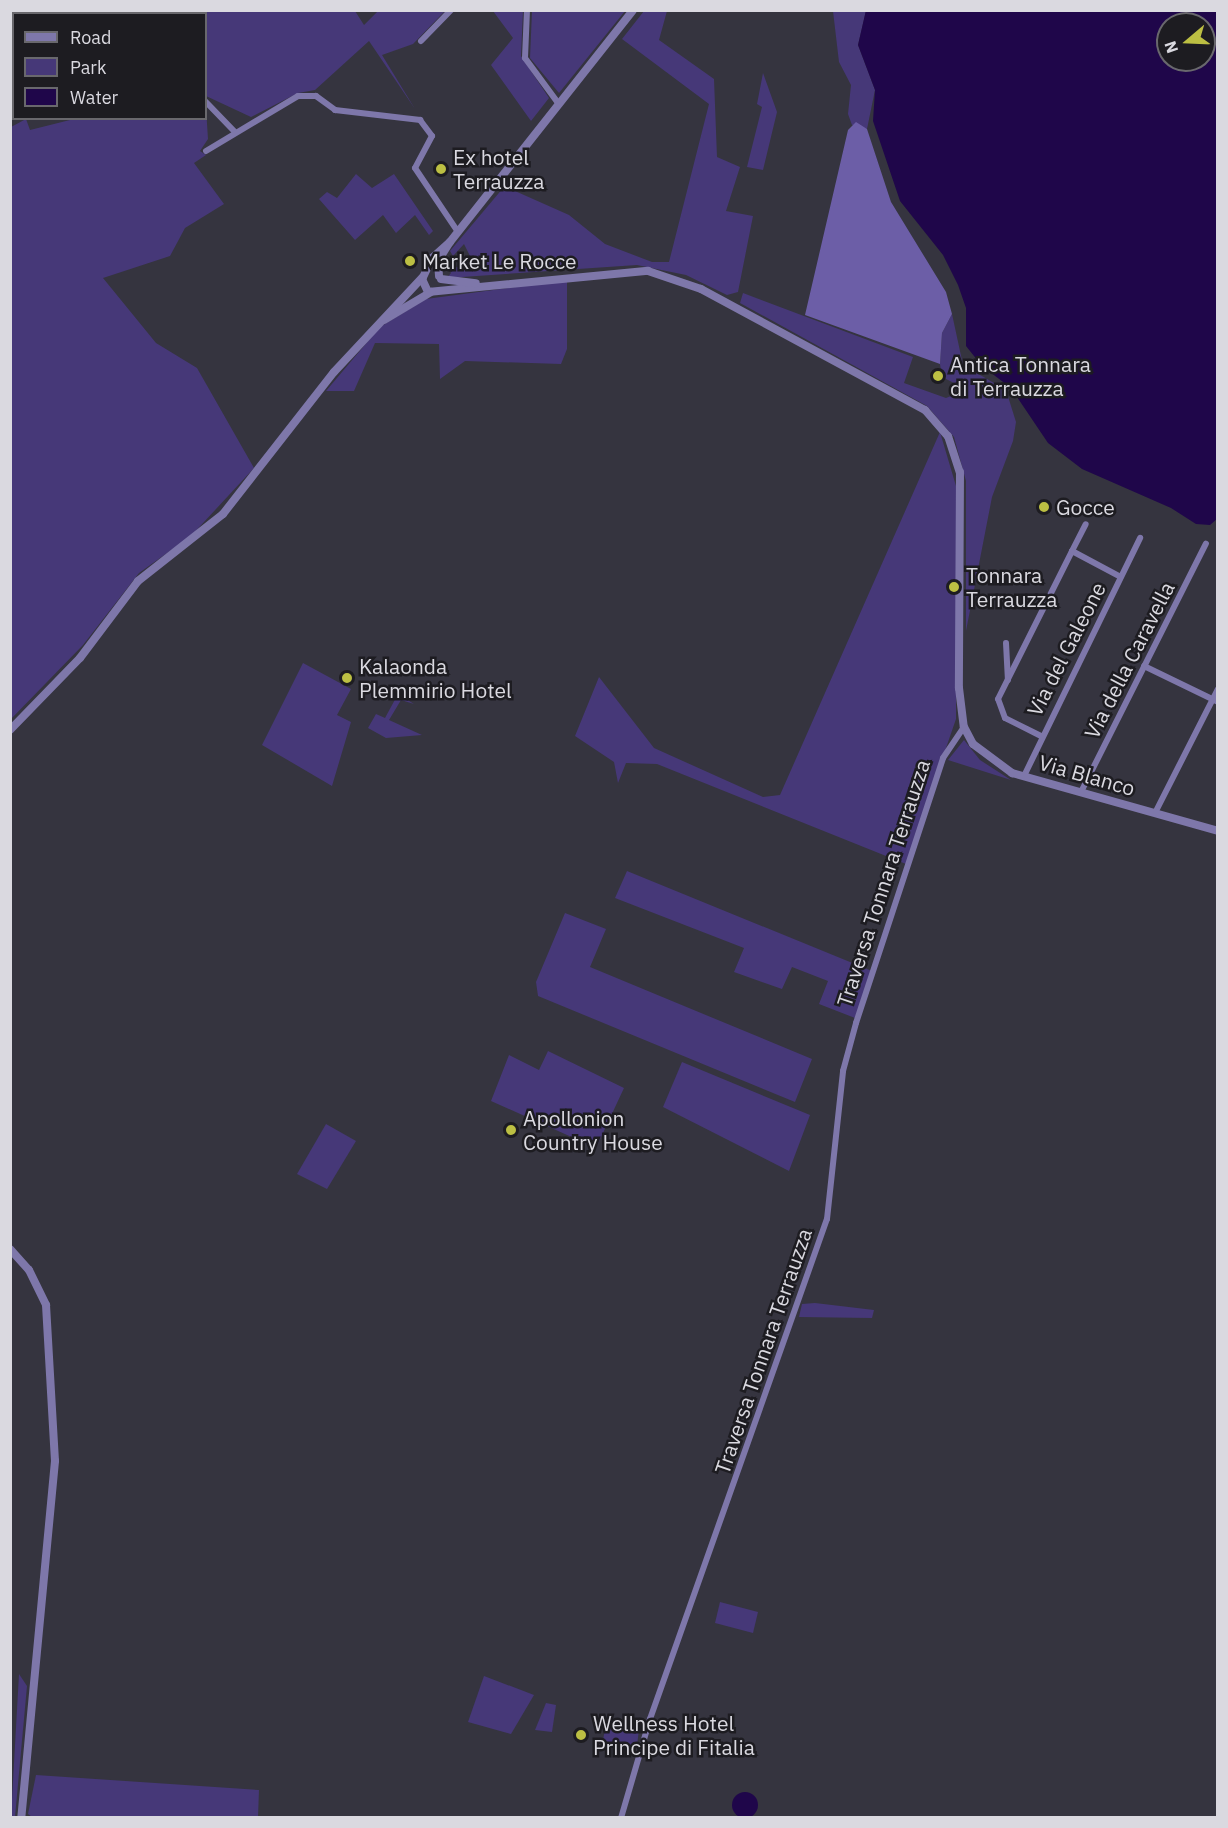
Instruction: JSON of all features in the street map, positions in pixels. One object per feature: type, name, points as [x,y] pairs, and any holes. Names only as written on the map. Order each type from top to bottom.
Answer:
[{"type":"street","points":[[421,41],[451,10]]},
{"type":"street","points":[[527,10],[525,58],[558,104]]},
{"type":"street","points":[[434,291],[440,278],[438,261],[450,242],[633,10]]},
{"type":"street","points":[[206,151],[235,132],[309,95],[335,111],[420,120],[432,136],[416,168],[458,232]]},
{"type":"street","points":[[207,103],[235,132]]},
{"type":"street","points":[[434,291],[422,285],[425,275],[432,258],[450,242]]},
{"type":"street","points":[[375,326],[434,291],[618,270],[679,279],[925,410],[948,436],[960,472],[958,668],[964,727]]},
{"type":"street","points":[[425,275],[490,284]]},
{"type":"street","points":[[10,730],[80,658],[138,581],[223,514],[375,326],[425,275]]},
{"type":"street","points":[[1041,736],[1001,713],[998,699],[1086,524]]},
{"type":"street","name":"Via del Galeone","points":[[1024,776],[1041,736],[1140,538]]},
{"type":"street","name":"Via della Caravella","points":[[1081,792],[1206,544]]},
{"type":"street","points":[[1072,551],[1122,576]]},
{"type":"street","points":[[1006,643],[1008,681]]},
{"type":"street","points":[[1144,666],[1215,701]]},
{"type":"street","points":[[1155,813],[1215,701],[1218,688]]},
{"type":"street","name":"Via Blanco","points":[[964,727],[992,762],[1024,776],[1218,831]]},
{"type":"street","name":"Traversa Tonnara Terrauzza","points":[[621,1818],[650,1719],[828,1219],[843,1071],[856,1023],[943,758],[964,727]]},
{"type":"street","points":[[10,1249],[29,1270],[46,1305],[55,1461],[21,1818]]},
{"type":"green space","points":[[11,10],[86,11],[12,12],[11,46]]},
{"type":"green space","points":[[154,10],[355,11],[364,25],[378,11],[445,11],[413,44],[382,55],[415,109],[369,41],[315,90],[298,93],[251,117],[207,96],[207,12],[152,12]]},
{"type":"green space","points":[[493,11],[523,11],[521,56],[549,98],[531,121],[491,65],[513,38]]},
{"type":"green space","points":[[532,11],[625,11],[559,93],[530,58]]},
{"type":"green space","points":[[644,11],[667,11],[659,40],[714,79],[717,157],[740,167],[726,211],[753,216],[738,292],[727,295],[686,275],[637,265],[447,278],[451,273],[444,260],[451,268],[459,267],[470,256],[464,244],[453,256],[450,251],[509,181],[515,191],[569,215],[605,244],[652,262],[669,262],[709,104],[622,39]]},
{"type":"green space","points":[[833,11],[866,11],[858,45],[875,90],[867,129],[852,125],[848,114],[851,85],[839,62]]},
{"type":"green space","points":[[763,73],[777,112],[763,170],[747,167],[762,107],[757,104]]},
{"type":"green space","points":[[26,120],[30,130],[70,120],[207,120],[208,139],[200,151],[206,155],[194,163],[224,204],[185,228],[170,256],[103,278],[156,343],[197,368],[254,468],[191,536],[139,573],[83,645],[11,719],[11,127]]},
{"type":"green space","points":[[356,174],[372,188],[394,174],[433,231],[429,235],[415,215],[396,233],[383,215],[355,240],[319,199],[327,192],[337,198]]},
{"type":"green space","points":[[567,280],[567,349],[561,364],[465,361],[440,379],[439,344],[375,343],[354,391],[326,391],[380,327],[426,299]]},
{"type":"green space","points":[[743,293],[913,357],[904,383],[946,398],[956,394],[958,385],[942,377],[940,364],[942,333],[952,314],[963,365],[1006,390],[1016,422],[1013,441],[992,497],[966,631],[966,481],[954,437],[927,406],[740,303]]},
{"type":"green space","points":[[940,432],[956,486],[956,719],[906,864],[657,764],[626,763],[618,783],[614,762],[575,736],[599,677],[654,748],[763,797],[780,795]]},
{"type":"green space","points":[[303,663],[351,689],[337,715],[351,722],[332,786],[262,745]]},
{"type":"green space","points":[[398,694],[414,704],[401,700],[389,720],[422,735],[386,738],[368,728],[376,714],[385,718]]},
{"type":"green space","points":[[964,740],[980,760],[1011,780],[948,760]]},
{"type":"green space","points":[[627,871],[872,971],[855,1018],[819,1004],[828,981],[792,967],[782,989],[734,972],[744,948],[615,898]]},
{"type":"green space","points":[[565,913],[606,929],[590,967],[812,1059],[795,1102],[538,996],[536,982]]},
{"type":"green space","points":[[548,1051],[624,1088],[596,1148],[491,1101],[509,1055],[539,1070]]},
{"type":"green space","points":[[682,1062],[810,1115],[789,1171],[663,1107]]},
{"type":"green space","points":[[326,1124],[356,1141],[327,1189],[297,1174]]},
{"type":"green space","points":[[815,1303],[874,1310],[872,1318],[799,1317],[802,1304]]},
{"type":"green space","points":[[720,1602],[758,1612],[753,1633],[715,1623]]},
{"type":"green space","points":[[19,1674],[27,1686],[15,1817],[11,1817]]},
{"type":"green space","points":[[484,1676],[534,1695],[511,1734],[468,1722]]},
{"type":"green space","points":[[546,1703],[556,1705],[552,1732],[535,1730]]},
{"type":"green space","points":[[605,1727],[639,1729],[637,1746],[602,1749]]},
{"type":"green space","points":[[36,1775],[259,1790],[258,1817],[32,1817],[28,1814]]},
{"type":"shaded area","points":[[856,122],[867,129],[891,202],[946,292],[952,314],[942,333],[940,364],[805,315],[848,130]]},
{"type":"water","points":[[866,10],[1217,11],[1218,518],[1210,525],[1196,524],[1171,508],[1082,469],[1048,443],[1011,388],[982,366],[966,346],[966,308],[958,285],[943,255],[900,201],[873,121],[875,90],[858,45]]},
{"type":"water","points":[[745,1792],[754,1796],[758,1805],[754,1814],[745,1818],[736,1814],[732,1805],[736,1796]]},
{"type":"place","name":"Ex hotel Terrauzza","points":[[441,169]]},
{"type":"place","name":"Market Le Rocce","points":[[410,261]]},
{"type":"place","name":"Antica Tonnara di Terrauzza","points":[[938,376]]},
{"type":"place","name":"Gocce","points":[[1044,507]]},
{"type":"place","name":"Tonnara Terrauzza","points":[[954,587]]},
{"type":"place","name":"Kalaonda Plemmirio Hotel","points":[[347,678]]},
{"type":"place","name":"Apollonion Country House","points":[[511,1130]]},
{"type":"place","name":"Wellness Hotel Principe di Fitalia","points":[[581,1735]]}]
